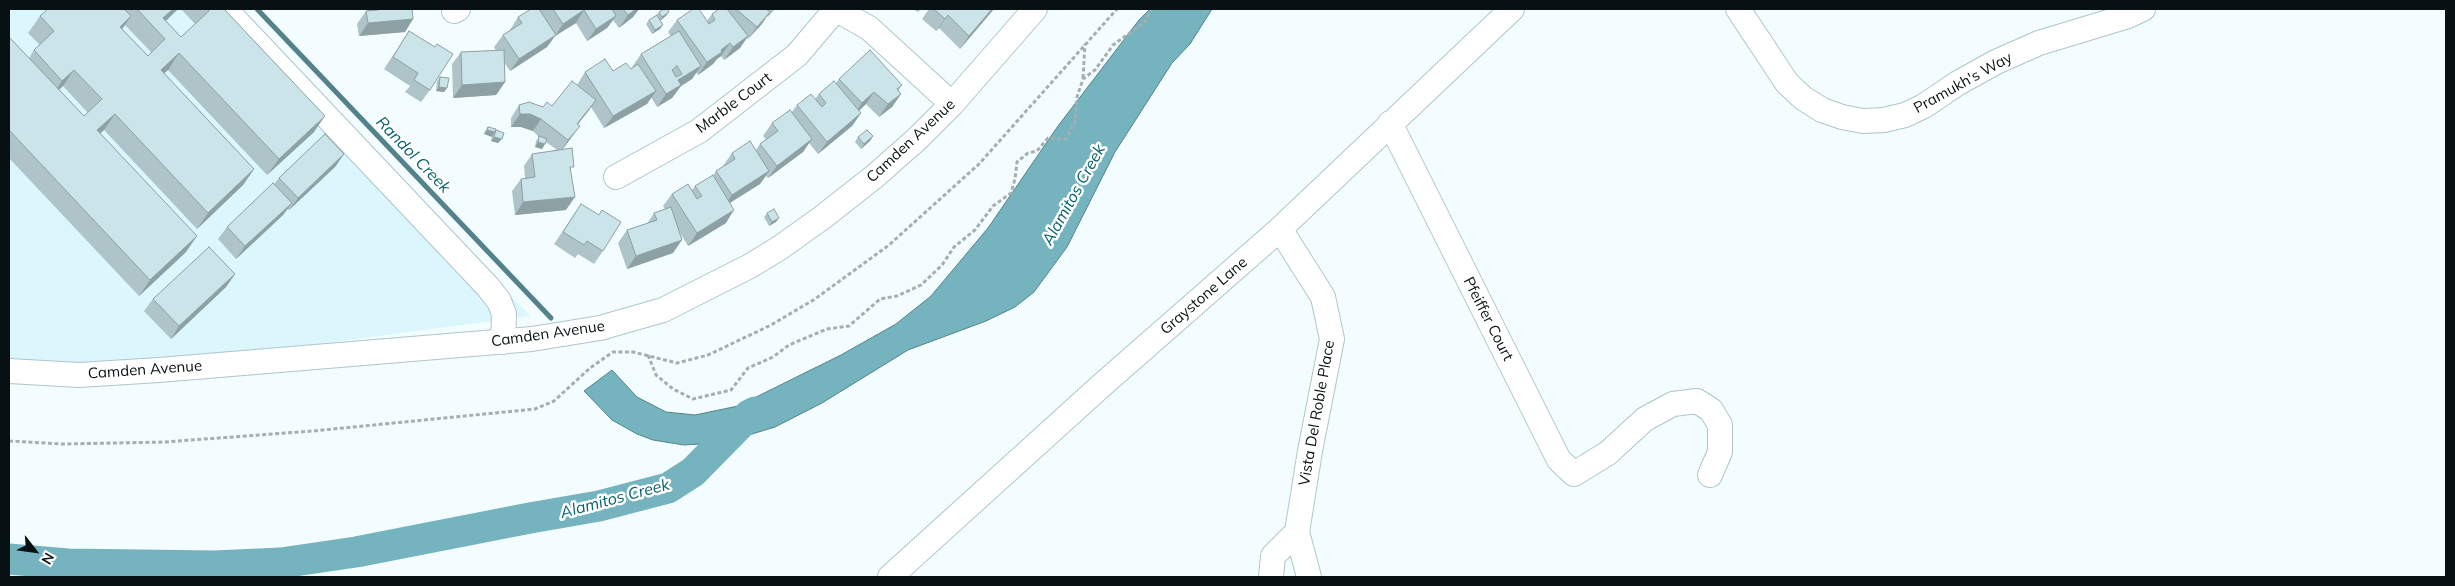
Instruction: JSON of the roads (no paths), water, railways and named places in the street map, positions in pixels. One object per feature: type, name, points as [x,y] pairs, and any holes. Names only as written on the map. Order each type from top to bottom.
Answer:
[{"type":"street","points":[[225,9],[488,287],[499,301],[504,314],[504,342]]},
{"type":"street","points":[[835,9],[869,28],[952,104]]},
{"type":"street","name":"Marble Court","points":[[616,178],[699,131],[797,55],[835,9]]},
{"type":"street","name":"Camden Avenue","points":[[9,371],[79,375],[504,342],[582,332],[662,310],[750,266],[824,217],[875,176],[917,140],[952,104],[1035,9]]},
{"type":"street","name":"Graystone Lane","points":[[890,577],[1102,385],[1280,229],[1512,9]]},
{"type":"street","name":"Pramukh's Way","points":[[1738,9],[1787,82],[1804,98],[1828,112],[1863,121],[1884,120],[1905,115],[1924,106],[1958,83],[2005,58],[2039,43],[2128,16],[2143,9]]},
{"type":"street","name":"Pfeiffer Court","points":[[1390,123],[1559,460],[1574,474],[1608,453],[1645,419],[1674,404],[1697,400],[1711,410],[1720,425],[1720,452],[1710,475]]},
{"type":"street","name":"Vista Del Roble Place","points":[[1280,229],[1322,297],[1332,339],[1310,451],[1297,532],[1309,577]]},
{"type":"street","points":[[1271,577],[1273,556],[1297,532]]},
{"type":"water","points":[[1150,9],[1212,9],[1190,44],[1172,63],[1115,152],[1067,247],[1034,292],[1015,307],[986,321],[908,350],[822,403],[775,427],[742,437],[684,445],[653,440],[637,434],[612,420],[584,391],[612,370],[637,397],[666,412],[695,415],[738,406],[841,355],[896,324],[931,296],[988,228],[1058,126],[1139,20]]},
{"type":"waterway","name":"Randol Creek","points":[[257,9],[551,318]]},
{"type":"waterway","name":"Alamitos Creek","points":[[9,559],[68,564],[214,566],[281,563],[356,552],[599,506],[668,488],[693,472],[749,415],[755,412]]}]
